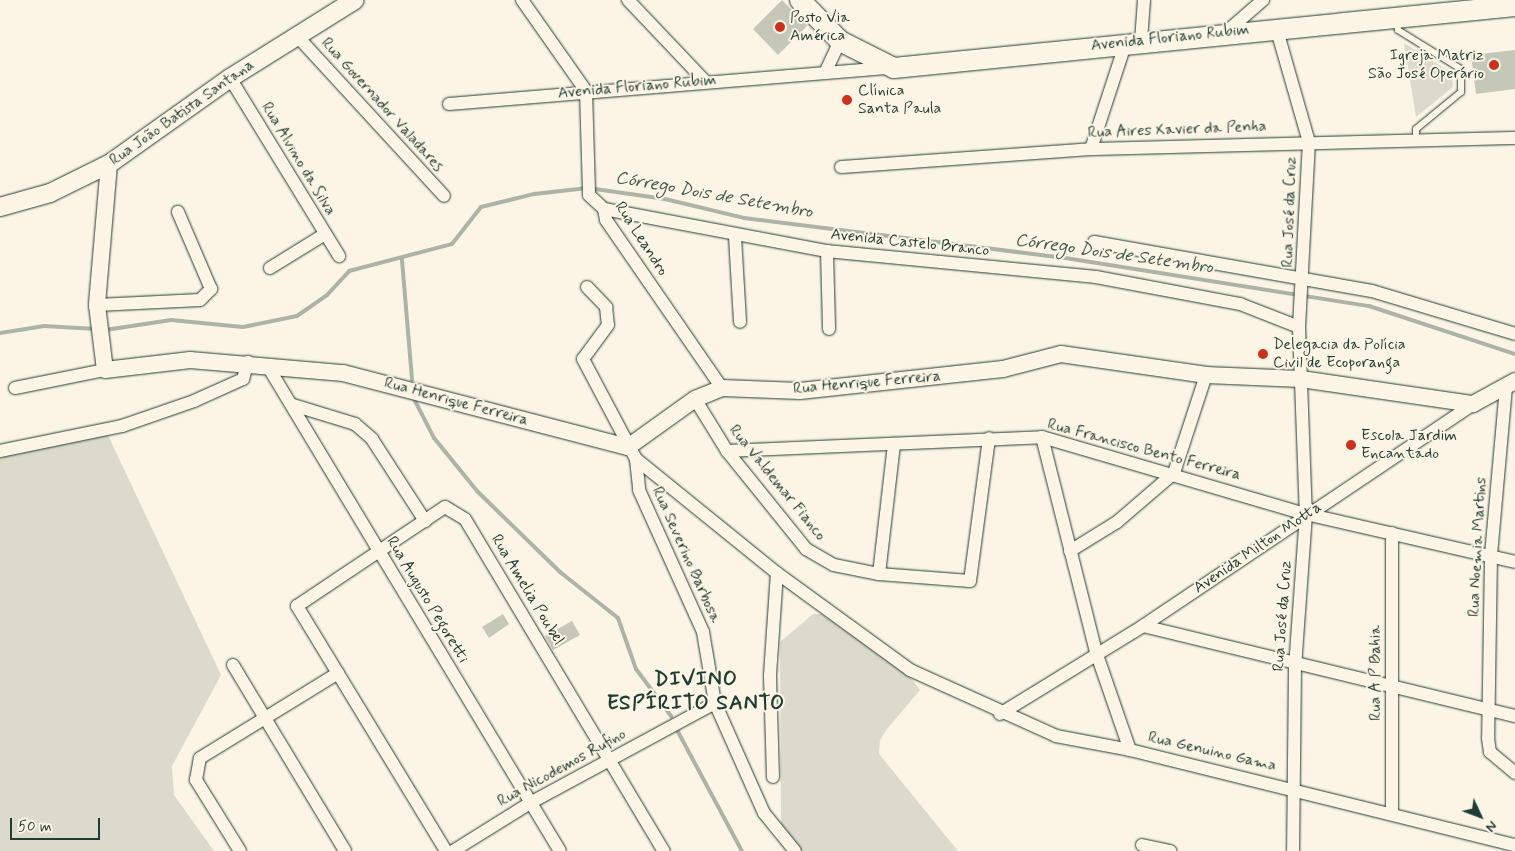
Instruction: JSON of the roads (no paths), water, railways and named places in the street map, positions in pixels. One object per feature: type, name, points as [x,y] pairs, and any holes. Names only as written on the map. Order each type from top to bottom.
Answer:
[{"type":"main road","name":"Rua João Batista Santana","points":[[0,207],[50,193],[109,164],[230,78],[354,0]]},
{"type":"main road","points":[[800,0],[840,41],[894,68]]},
{"type":"main road","name":"Avenida Floriano Rubim","points":[[894,68],[1133,41],[1515,6]]},
{"type":"street","points":[[522,0],[586,91]]},
{"type":"street","points":[[628,0],[705,80]]},
{"type":"street","points":[[1091,149],[1133,41],[1144,0]]},
{"type":"street","points":[[1224,34],[1263,0]]},
{"type":"street","name":"Rua José da Cruz","points":[[1276,28],[1309,142],[1299,326],[1306,514],[1295,666],[1293,851]]},
{"type":"street","name":"Rua Governador Valadares","points":[[297,36],[444,196]]},
{"type":"street","points":[[825,73],[840,41]]},
{"type":"street","name":"Avenida Floriano Rubim","points":[[449,104],[705,80],[894,68]]},
{"type":"street","name":"Rua Alvino da Silva","points":[[230,78],[339,256]]},
{"type":"street","name":"Rua Leandro","points":[[586,91],[589,195],[604,209],[606,220],[722,388]]},
{"type":"street","name":"Rua Aires Xavier da Penha","points":[[840,167],[1091,149],[1515,138]]},
{"type":"street","points":[[105,370],[97,304],[109,164]]},
{"type":"street","name":"Avenida Castelo Branco","points":[[604,209],[736,237],[828,251],[1096,277],[1240,304],[1299,326]]},
{"type":"street","points":[[97,304],[200,300],[212,290],[178,212]]},
{"type":"street","points":[[270,268],[325,234]]},
{"type":"street","points":[[736,237],[740,322]]},
{"type":"street","points":[[1094,242],[1372,291],[1515,336]]},
{"type":"street","points":[[828,251],[829,330]]},
{"type":"street","points":[[587,287],[606,307],[608,325],[583,359],[632,453],[777,573],[910,670],[1000,714],[1056,736],[1130,750]]},
{"type":"street","name":"Rua Henrique Ferreira","points":[[15,388],[105,370],[190,360],[248,362],[343,373],[632,453],[695,399],[722,388],[810,390],[1003,369],[1061,354],[1206,375],[1301,379],[1473,404]]},
{"type":"street","points":[[0,450],[122,426],[194,401],[243,379],[248,362]]},
{"type":"street","name":"Rua Augusto Pegoretti","points":[[267,365],[293,405],[378,552],[560,851]]},
{"type":"street","points":[[1070,551],[1117,522],[1174,473],[1206,375]]},
{"type":"street","name":"Avenida Milton Motta","points":[[1000,714],[1096,652],[1143,626],[1306,514],[1473,404],[1511,384]]},
{"type":"street","name":"Rua Noemia Martins","points":[[1511,384],[1491,556],[1488,710],[1490,752],[1515,773]]},
{"type":"street","name":"Rua Valdemar Fianco","points":[[695,399],[727,451],[806,549],[834,565],[879,574],[970,581],[989,438]]},
{"type":"street","points":[[293,405],[355,424],[372,439],[425,521]]},
{"type":"street","name":"Rua Francisco Bento Ferreira","points":[[727,451],[1042,437],[1174,473],[1306,514],[1515,562]]},
{"type":"street","name":"Rua Genuino Gama","points":[[1042,437],[1096,652],[1130,750],[1392,812],[1515,845]]},
{"type":"street","points":[[879,574],[894,444]]},
{"type":"street","name":"Rua Severino Barbosa","points":[[632,453],[639,490],[703,632],[715,703],[764,813],[795,851]]},
{"type":"street","name":"Rua Amelia Poubel","points":[[338,673],[297,606],[446,507],[465,519],[611,759],[664,851]]},
{"type":"street","name":"Rua A P Bahia","points":[[1392,533],[1392,812]]},
{"type":"street","points":[[773,776],[770,675],[777,573]]},
{"type":"street","points":[[1143,626],[1393,690],[1515,716]]},
{"type":"street","points":[[233,665],[345,851]]},
{"type":"street","points":[[240,851],[196,780],[200,758],[338,673],[446,851]]},
{"type":"street","name":"Rua Nicodemos Rufino","points":[[453,851],[530,802],[715,703]]},
{"type":"street","points":[[1142,845],[1170,851]]},
{"type":"lane","points":[[1396,18],[1398,30],[1460,70],[1461,92],[1416,130],[1416,140]]},
{"type":"waterway","name":"Córrego Dois de Setembro","points":[[105,330],[171,320],[243,327],[297,316],[327,295],[349,271],[452,244],[481,207],[534,194],[588,188],[665,199],[744,218],[1059,257],[1369,306],[1515,354]]},
{"type":"waterway","points":[[402,260],[412,380]]},
{"type":"waterway","name":"Córrego Dois de Setembro","points":[[0,333],[44,326],[96,329]]},
{"type":"waterway","points":[[413,397],[434,438],[477,491],[560,572],[618,618],[636,669],[671,716]]},
{"type":"waterway","points":[[677,730],[742,851]]},
{"type":"place","name":"Posto Via América","points":[[780,27]]},
{"type":"place","name":"Igreja Matriz São José Operário","points":[[1494,65]]},
{"type":"place","name":"Clínica Santa Paula","points":[[847,100]]},
{"type":"place","name":"Delegacia da Polícia Civil de Ecoporanga","points":[[1263,354]]},
{"type":"place","name":"Escola Jardim Encantado","points":[[1351,445]]},
{"type":"district","name":"DIVINO ESPÍRITO SANTO","points":[[696,691]]}]
